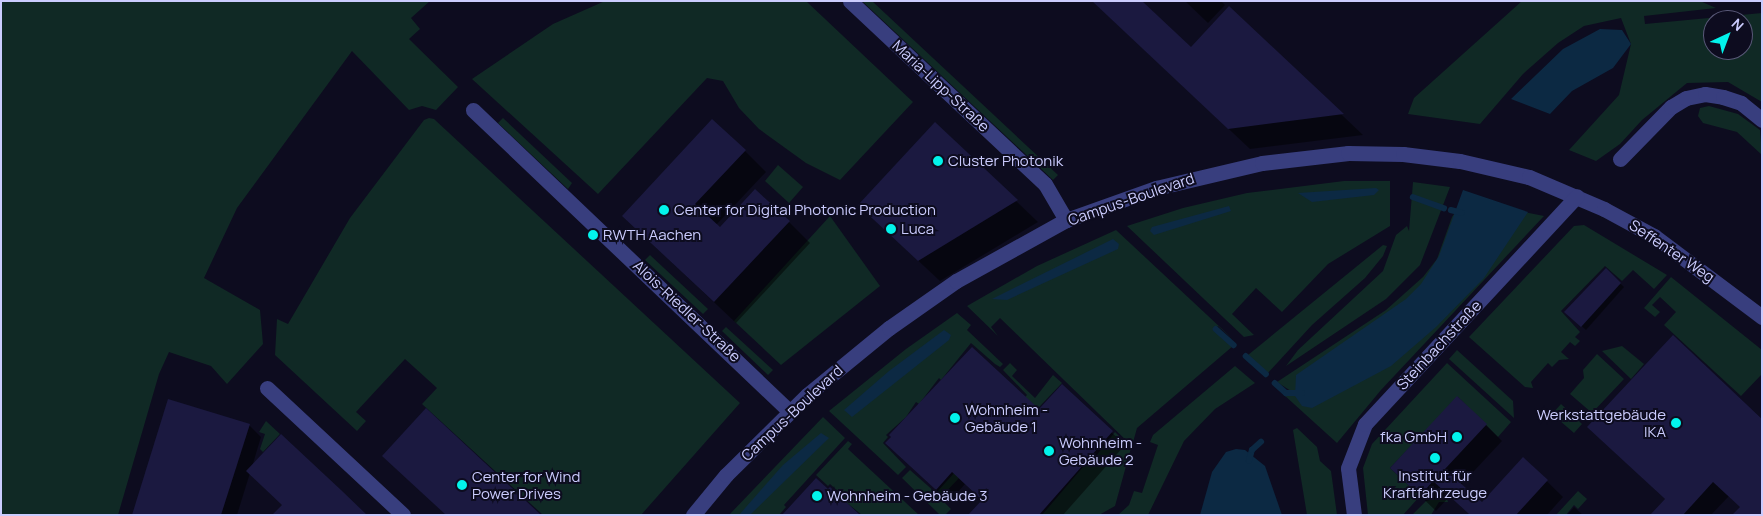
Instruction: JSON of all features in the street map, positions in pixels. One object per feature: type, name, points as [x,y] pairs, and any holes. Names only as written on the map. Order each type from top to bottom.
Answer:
[{"type":"street","name":"Maria-Lipp-Straße","points":[[850,1],[1045,184],[1066,220]]},
{"type":"street","points":[[1620,159],[1671,107],[1686,98],[1705,94],[1723,97],[1741,103],[1762,120]]},
{"type":"street","name":"Alois-Riedler-Straße","points":[[473,110],[790,411]]},
{"type":"street","name":"Campus-Boulevard","points":[[693,515],[790,411],[889,328],[956,281],[1066,220],[1156,188],[1224,170],[1304,156],[1403,154],[1460,161],[1529,177],[1577,196]]},
{"type":"street","name":"Seffenter Weg","points":[[1577,196],[1654,236],[1762,317]]},
{"type":"street","name":"Steinbachstraße","points":[[1354,515],[1348,468],[1365,424],[1577,196]]},
{"type":"street","points":[[266,388],[403,515]]},
{"type":"green space","points":[[1,1],[430,1],[411,18],[420,29],[409,39],[458,87],[436,110],[422,106],[409,110],[352,51],[237,208],[204,278],[260,310],[263,344],[227,384],[211,366],[169,352],[159,374],[118,515],[1,515]]},
{"type":"green space","points":[[605,1],[806,1],[913,102],[840,180],[806,163],[759,129],[739,108],[723,81],[707,78],[598,194],[472,79],[553,24]]},
{"type":"green space","points":[[862,1],[872,1],[1058,175],[1053,180]]},
{"type":"green space","points":[[1522,1],[1700,1],[1716,8],[1644,16],[1645,24],[1703,19],[1703,60],[1753,60],[1753,14],[1762,13],[1762,102],[1728,82],[1687,83],[1642,120],[1620,144],[1596,161],[1569,150],[1619,95],[1631,44],[1621,18],[1584,26],[1558,43],[1523,74],[1480,124],[1408,114],[1414,98]]},
{"type":"green space","points":[[1709,106],[1738,114],[1760,130],[1762,155],[1737,132],[1703,123],[1698,116],[1700,108]]},
{"type":"green space","points":[[503,118],[572,183],[568,189],[498,123]]},
{"type":"green space","points":[[434,119],[740,403],[641,515],[543,515],[422,404],[437,388],[405,359],[356,412],[366,421],[357,431],[275,355],[277,319],[288,324],[350,218],[424,120]]},
{"type":"green space","points":[[778,165],[803,187],[789,203],[765,181]]},
{"type":"green space","points":[[1344,181],[1390,181],[1390,226],[1328,264],[1282,312],[1256,288],[1232,314],[1254,335],[1244,337],[1127,226],[1183,208],[1247,193]]},
{"type":"green space","points":[[1413,182],[1450,187],[1420,265],[1386,299],[1286,366],[1298,350],[1383,271],[1396,235],[1407,226],[1409,231]]},
{"type":"green space","points":[[1464,200],[1544,216],[1381,390],[1337,443],[1273,385],[1285,394],[1294,393],[1277,382],[1386,310],[1423,277],[1437,259],[1452,217]]},
{"type":"green space","points":[[830,216],[880,286],[781,365],[734,321]]},
{"type":"green space","points":[[1584,225],[1667,275],[1654,289],[1633,270],[1622,281],[1605,266],[1561,311],[1580,332],[1575,337],[1580,341],[1575,346],[1570,342],[1561,352],[1569,359],[1559,360],[1552,367],[1548,363],[1531,382],[1533,388],[1525,387],[1469,337],[1574,226]]},
{"type":"green space","points":[[1116,230],[1236,342],[1218,326],[1213,331],[1216,330],[1233,346],[1137,428],[1132,446],[1000,318],[991,327],[998,336],[967,306],[1037,266]]},
{"type":"green space","points":[[1383,245],[1387,246],[1383,256],[1365,278],[1312,325],[1267,374],[1248,355]]},
{"type":"green space","points":[[650,255],[708,309],[703,314],[645,260]]},
{"type":"green space","points":[[1671,277],[1762,350],[1762,374],[1741,396],[1664,325],[1676,312],[1660,297],[1652,305],[1660,312],[1655,317],[1644,308]]},
{"type":"green space","points":[[957,313],[971,325],[967,330],[1003,364],[1000,367],[995,364],[971,343],[941,380],[939,378],[919,404],[916,402],[906,417],[886,435],[888,437],[883,443],[906,467],[898,475],[829,411],[906,349]]},
{"type":"green space","points":[[726,327],[773,370],[768,375],[722,331]]},
{"type":"green space","points":[[1622,346],[1644,364],[1631,379],[1602,351]]},
{"type":"green space","points":[[1457,350],[1513,401],[1514,418],[1449,359]]},
{"type":"green space","points":[[1597,354],[1624,379],[1592,413],[1570,394],[1584,378],[1583,370]]},
{"type":"green space","points":[[1010,363],[1017,370],[1012,376],[1035,398],[1053,375],[1062,383],[984,465],[959,478],[940,498],[951,509],[945,515],[940,515],[902,478],[910,470],[936,493],[1027,395],[1003,370]]},
{"type":"green space","points":[[1447,363],[1511,422],[1498,437],[1458,397],[1390,468],[1420,496],[1403,515],[1368,515],[1363,468],[1372,444]]},
{"type":"green space","points":[[1235,366],[1255,383],[1215,409],[1184,441],[1148,515],[1118,515],[1129,505],[1134,491],[1142,493],[1158,445],[1150,442],[1153,435]]},
{"type":"green space","points":[[1561,404],[1582,424],[1574,433],[1552,414]]},
{"type":"green space","points":[[823,417],[845,438],[784,505],[786,507],[779,515],[729,515]]},
{"type":"green space","points":[[266,421],[280,434],[263,452],[260,449],[265,434],[259,432]]},
{"type":"green space","points":[[1297,428],[1317,447],[1320,461],[1331,471],[1337,515],[1307,515],[1293,430]]},
{"type":"green space","points":[[1115,432],[1131,448],[1115,506],[1099,515],[1042,515],[1089,460],[1092,461]]},
{"type":"green space","points":[[848,441],[852,444],[848,449],[919,515],[862,515],[837,495],[839,492],[830,484],[828,486],[816,475]]},
{"type":"green space","points":[[1578,491],[1587,499],[1578,509],[1574,505],[1566,515],[1556,515]]},
{"type":"green space","points":[[1446,496],[1448,502],[1439,502],[1431,515],[1412,515],[1426,501]]},
{"type":"water","points":[[1600,29],[1622,30],[1631,44],[1613,68],[1572,91],[1550,114],[1511,99],[1563,49]]},
{"type":"water","points":[[1376,188],[1379,190],[1374,195],[1312,202],[1298,193]]},
{"type":"water","points":[[1463,190],[1528,212],[1484,278],[1436,327],[1391,366],[1312,408],[1302,406],[1295,396],[1296,375],[1406,299],[1421,284],[1439,256]]},
{"type":"water","points":[[1229,206],[1231,211],[1154,235],[1150,231],[1152,227]]},
{"type":"water","points":[[1113,239],[1119,244],[1118,249],[1007,300],[992,299]]},
{"type":"water","points":[[944,330],[951,335],[949,340],[852,417],[844,410],[889,371]]},
{"type":"water","points":[[821,433],[829,438],[750,515],[739,515],[783,465]]},
{"type":"water","points":[[1236,449],[1245,450],[1265,466],[1282,515],[1200,515],[1212,472],[1226,452]]},
{"type":"building","points":[[1092,1],[1142,1],[1191,47],[1229,6],[1344,114],[1228,129]]},
{"type":"building","name":"Center for Digital Photonic Production","points":[[712,119],[746,150],[695,204],[720,227],[755,189],[790,221],[714,302],[622,216]]},
{"type":"building","name":"Cluster Photonik","points":[[935,122],[1018,200],[918,261],[858,205]]},
{"type":"building","points":[[1606,268],[1621,283],[1581,327],[1564,312]]},
{"type":"building","name":"Werkstattgebäude IKA","points":[[1673,335],[1762,419],[1762,515],[1732,515],[1740,507],[1713,482],[1683,515],[1650,515],[1665,499],[1587,427]]},
{"type":"building","points":[[972,347],[1039,409],[1062,384],[1113,431],[1039,515],[968,515],[982,500],[952,472],[936,490],[885,443],[891,437],[889,435]]},
{"type":"building","points":[[1457,396],[1487,424],[1445,469],[1482,502],[1523,457],[1548,480],[1516,515],[1470,515],[1433,481],[1420,496],[1390,468]]},
{"type":"building","points":[[168,399],[250,424],[221,515],[132,515]]},
{"type":"building","name":"Center for Wind Power Drives","points":[[426,408],[541,515],[446,515],[382,456]]},
{"type":"building","points":[[281,434],[367,515],[272,515],[282,505],[246,471]]},
{"type":"building","name":"Wohnheim - Gebäude 3","points":[[816,478],[828,489],[830,487],[860,515],[782,515]]},
{"type":"waterway","points":[[1413,197],[1444,208]]},
{"type":"waterway","points":[[1451,210],[1462,213]]},
{"type":"waterway","points":[[1216,329],[1234,345]]},
{"type":"waterway","points":[[1246,356],[1266,374]]},
{"type":"waterway","points":[[1275,383],[1286,393],[1302,393]]},
{"type":"waterway","points":[[1249,461],[1252,450],[1261,442]]},
{"type":"place","name":"Cluster Photonik","points":[[938,161]]},
{"type":"place","name":"Center for Digital Photonic Production","points":[[664,210]]},
{"type":"place","name":"Luca","points":[[891,229]]},
{"type":"place","name":"RWTH Aachen","points":[[593,235]]},
{"type":"place","name":"Wohnheim - Gebäude 1","points":[[955,418]]},
{"type":"place","name":"Werkstattgebäude IKA","points":[[1676,423]]},
{"type":"place","name":"fka GmbH","points":[[1457,437]]},
{"type":"place","name":"Wohnheim - Gebäude 2","points":[[1049,451]]},
{"type":"place","name":"Institut für Kraftfahrzeuge","points":[[1435,458]]},
{"type":"place","name":"Center for Wind Power Drives","points":[[462,485]]},
{"type":"place","name":"Wohnheim - Gebäude 3","points":[[817,496]]}]
